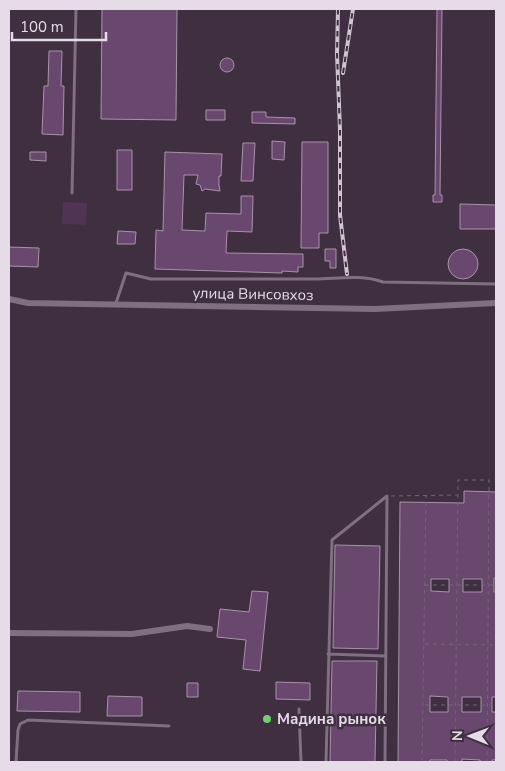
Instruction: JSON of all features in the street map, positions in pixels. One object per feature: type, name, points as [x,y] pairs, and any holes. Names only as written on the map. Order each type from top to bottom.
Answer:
[{"type":"street","name":"улица Винсовхоз","points":[[9,299],[28,303],[116,303],[375,309],[496,303]]},
{"type":"street","points":[[9,633],[132,634],[187,626],[210,629]]},
{"type":"lane","points":[[72,194],[76,9]]},
{"type":"lane","points":[[116,303],[126,273],[151,279],[324,279],[356,277],[372,278],[383,282],[496,284]]},
{"type":"lane","points":[[326,762],[332,540],[387,496]]},
{"type":"lane","points":[[385,762],[387,496]]},
{"type":"lane","points":[[328,654],[386,656]]},
{"type":"lane","points":[[299,709],[301,762]]},
{"type":"lane","points":[[16,762],[18,730],[20,724],[28,720],[169,726]]},
{"type":"path","points":[[455,762],[458,480],[489,480],[487,762]]},
{"type":"path","points":[[387,496],[458,495]]},
{"type":"path","points":[[422,762],[426,496]]},
{"type":"path","points":[[424,585],[496,585]]},
{"type":"path","points":[[424,644],[496,645]]},
{"type":"path","points":[[423,705],[496,705]]},
{"type":"shaded area","points":[[63,202],[87,203],[86,225],[62,224]]},
{"type":"building","points":[[102,9],[177,9],[176,120],[101,119]]},
{"type":"building","points":[[437,9],[442,9],[440,195],[442,195],[442,202],[433,202],[433,195],[435,195]]},
{"type":"building","points":[[49,51],[62,51],[61,86],[64,86],[63,135],[42,134],[44,86],[48,86]]},
{"type":"building","points":[[227,58],[232,60],[234,65],[232,70],[227,72],[222,70],[220,65],[222,60]]},
{"type":"building","points":[[206,110],[225,110],[225,120],[206,120]]},
{"type":"building","points":[[252,112],[266,112],[266,117],[295,118],[295,124],[252,123]]},
{"type":"building","points":[[272,141],[285,142],[284,160],[272,159]]},
{"type":"building","points":[[302,142],[328,142],[328,233],[319,233],[319,248],[301,248]]},
{"type":"building","points":[[243,143],[255,143],[253,181],[241,181]]},
{"type":"building","points":[[117,150],[132,150],[132,190],[117,190]]},
{"type":"building","points":[[30,152],[46,152],[46,161],[30,160]]},
{"type":"building","points":[[165,152],[222,154],[221,176],[219,176],[220,191],[205,189],[202,191],[200,185],[196,184],[198,175],[184,175],[182,230],[205,231],[206,213],[241,214],[241,196],[253,196],[252,232],[227,231],[226,253],[303,254],[303,267],[298,267],[298,272],[282,271],[282,273],[155,269],[156,230],[163,231]]},
{"type":"building","points":[[460,204],[496,205],[496,229],[460,229]]},
{"type":"building","points":[[118,231],[136,232],[135,244],[117,244]]},
{"type":"building","points":[[9,247],[39,248],[38,267],[9,266]]},
{"type":"building","points":[[325,249],[336,249],[336,268],[330,268],[330,261],[325,261]]},
{"type":"building","points":[[463,249],[473,254],[478,264],[473,274],[463,279],[453,274],[448,264],[453,254]]},
{"type":"building","points":[[464,491],[496,492],[496,578],[494,578],[494,592],[496,592],[496,697],[492,697],[492,712],[496,712],[496,760],[492,760],[492,762],[462,759],[462,762],[430,760],[430,762],[398,762],[400,502],[464,503]],"holes":[[[431,579],[449,579],[449,592],[431,591]],[[463,579],[482,579],[482,592],[463,592]],[[430,696],[448,697],[448,712],[430,712]],[[462,697],[481,697],[481,712],[462,712]]]},
{"type":"building","points":[[335,545],[380,546],[378,649],[333,648]]},
{"type":"building","points":[[252,591],[268,592],[260,671],[243,669],[246,640],[217,637],[220,609],[249,612]]},
{"type":"building","points":[[332,661],[377,661],[375,762],[330,762]]},
{"type":"building","points":[[276,682],[310,683],[310,700],[276,699]]},
{"type":"building","points":[[187,683],[198,683],[198,697],[187,697]]},
{"type":"building","points":[[18,691],[80,692],[80,712],[17,711]]},
{"type":"building","points":[[108,696],[142,697],[142,716],[107,716]]},
{"type":"railway","points":[[338,9],[340,215],[347,274]]},
{"type":"railway","points":[[343,73],[353,9]]},
{"type":"place","name":"Мадина рынок","points":[[267,719]]}]
